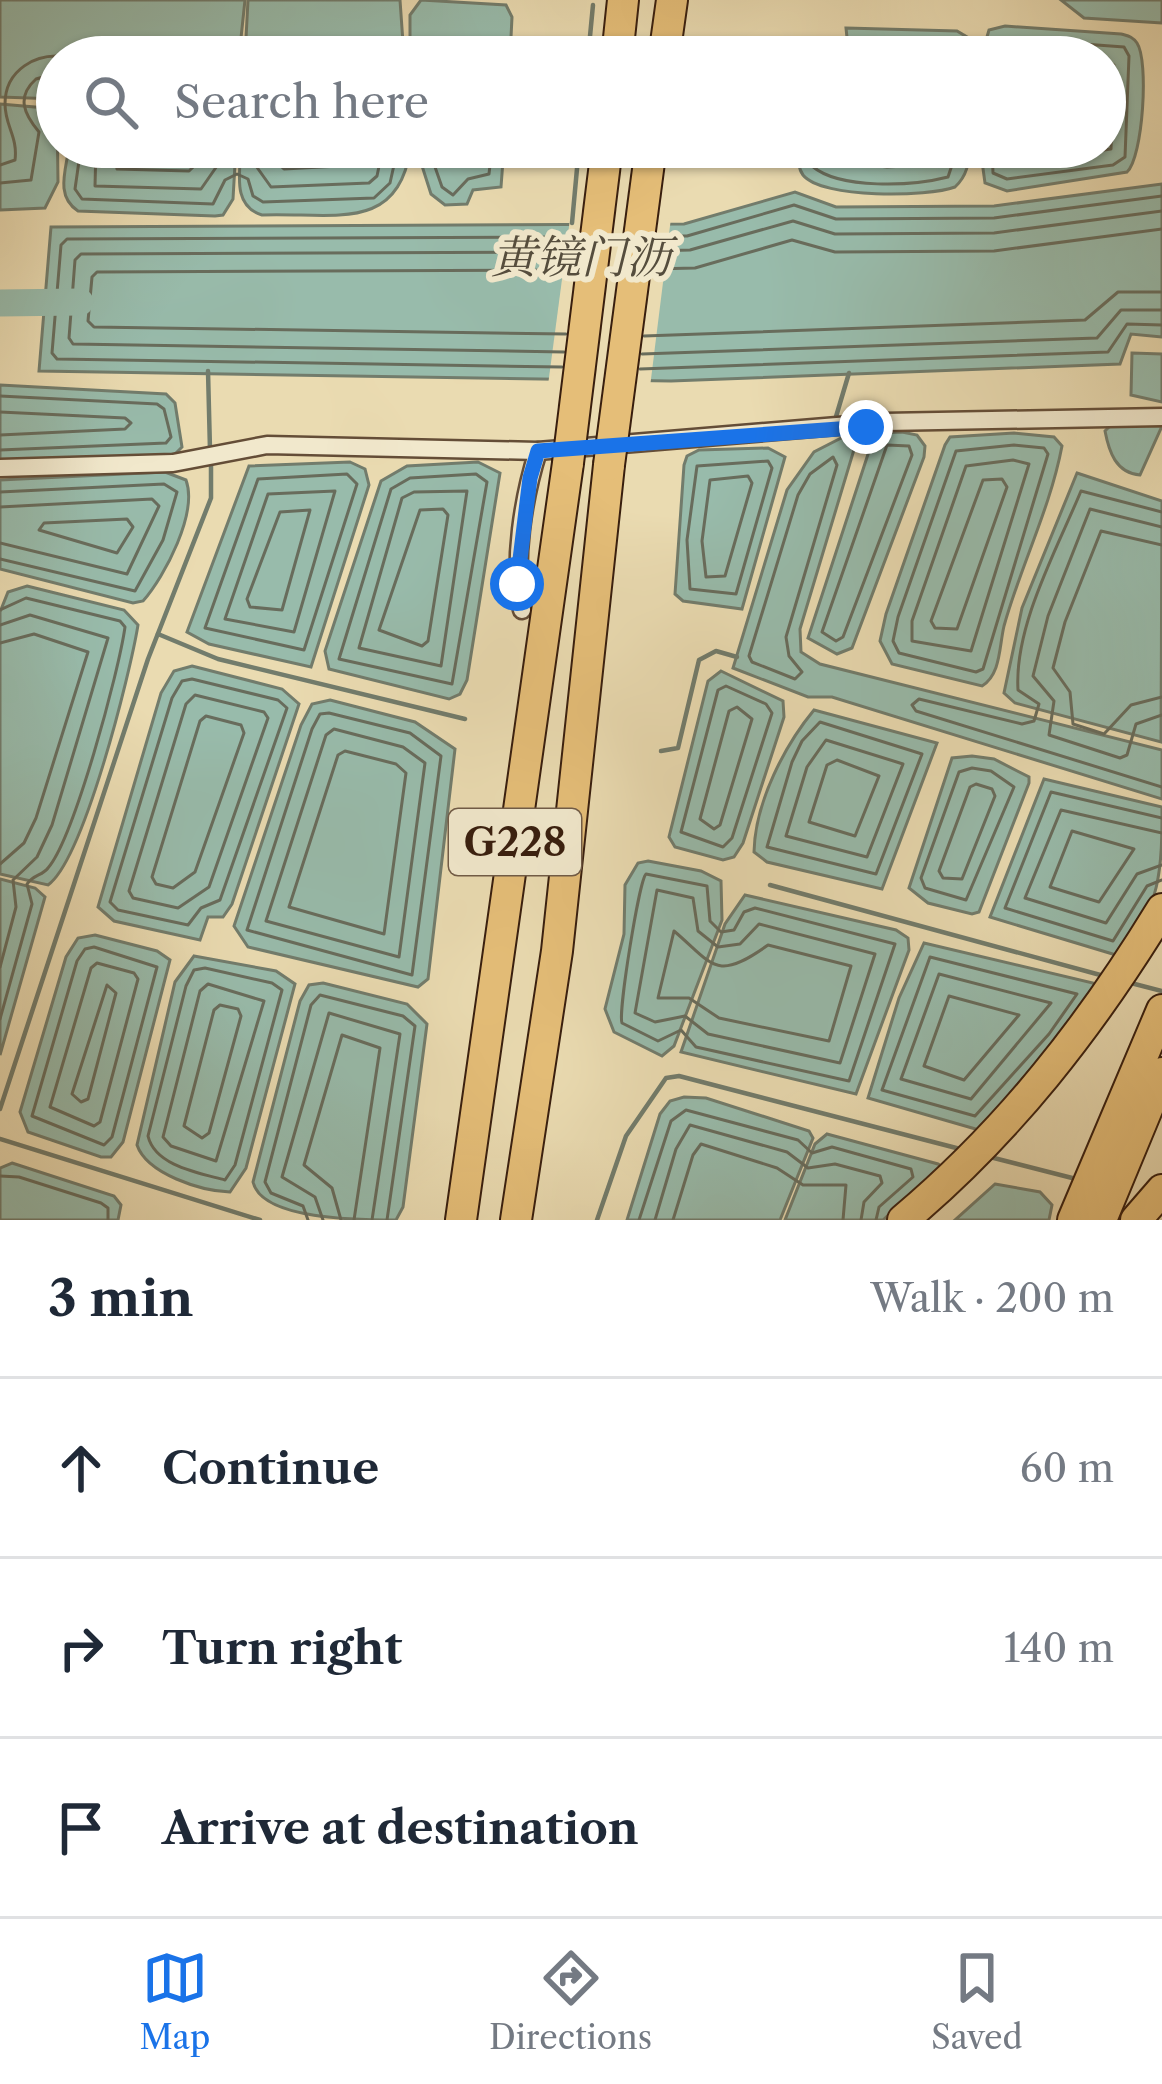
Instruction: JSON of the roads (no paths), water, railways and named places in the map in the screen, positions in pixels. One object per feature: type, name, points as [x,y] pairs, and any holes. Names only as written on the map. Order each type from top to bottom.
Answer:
[{"type":"highway","points":[[619,36],[623,0]]},
{"type":"highway","points":[[667,36],[672,0]]},
{"type":"highway","name":"G228","points":[[460,1220],[568,463],[604,168]]},
{"type":"highway","name":"G228","points":[[516,1220],[557,951],[610,465],[649,168]]},
{"type":"highway","points":[[904,1220],[989,1142],[1046,1078],[1101,1009],[1162,909]]},
{"type":"highway","points":[[1073,1220],[1162,1010]]},
{"type":"highway","points":[[1101,1220],[1162,1073]]},
{"type":"highway","points":[[1136,1220],[1162,1190]]},
{"type":"street","points":[[0,468],[173,463],[267,445],[538,451],[885,422],[1162,417]]},
{"type":"street","points":[[522,610],[517,584],[530,478],[538,451]]},
{"type":"water","points":[[0,0],[245,0],[241,36],[36,36],[36,98],[0,97]]},
{"type":"water","points":[[248,0],[400,0],[403,36],[246,36]]},
{"type":"water","points":[[421,0],[506,5],[512,17],[511,36],[410,36],[410,15]]},
{"type":"water","points":[[1061,0],[1162,0],[1162,23],[1084,18]]},
{"type":"water","points":[[1005,26],[1121,34],[1130,37],[1135,41],[1143,69],[1142,109],[1137,148],[1127,172],[1007,191],[985,183],[983,168],[1126,168],[1126,36],[987,36],[989,30]]},
{"type":"water","points":[[846,28],[957,31],[965,36],[847,36]]},
{"type":"water","points":[[0,104],[36,107],[36,168],[58,168],[58,182],[45,208],[0,210]]},
{"type":"water","points":[[65,168],[235,168],[233,199],[223,215],[215,216],[78,211],[66,198]]},
{"type":"water","points":[[240,168],[405,168],[391,195],[376,207],[336,215],[262,215],[246,204]]},
{"type":"water","points":[[423,168],[502,168],[501,187],[473,190],[467,204],[445,205],[431,194]]},
{"type":"water","points":[[967,168],[955,187],[900,194],[831,188],[814,183],[800,169]]},
{"type":"water","points":[[1162,184],[1162,337],[1131,334],[1120,364],[671,381],[39,371],[51,227],[684,224],[795,192],[836,207],[994,206]]},
{"type":"water","points":[[1132,353],[1162,354],[1162,402],[1131,395]]},
{"type":"water","points":[[0,385],[166,394],[175,403],[182,447],[174,455],[0,462]]},
{"type":"water","points":[[1111,425],[1162,426],[1140,475],[1115,460],[1105,431]]},
{"type":"water","points":[[883,433],[917,435],[925,446],[924,457],[852,648],[837,654],[808,638],[872,442]]},
{"type":"water","points":[[1014,433],[1054,437],[1062,446],[1004,626],[993,675],[982,686],[892,664],[880,641],[886,614],[945,445],[950,437]]},
{"type":"water","points":[[847,435],[856,443],[800,629],[801,652],[820,664],[1162,750],[1162,799],[832,697],[808,697],[733,668],[787,490],[814,452]]},
{"type":"water","points":[[768,448],[785,457],[742,609],[683,601],[675,594],[684,465],[687,456],[699,450]]},
{"type":"water","points":[[350,462],[365,469],[369,485],[311,667],[209,644],[187,632],[249,466]]},
{"type":"water","points":[[478,462],[500,473],[467,680],[460,694],[449,699],[329,669],[325,651],[381,481],[407,466]]},
{"type":"water","points":[[165,472],[186,480],[187,509],[169,560],[143,601],[133,603],[0,569],[0,480]]},
{"type":"water","points":[[1077,473],[1162,501],[1161,742],[1015,703],[1004,693],[1022,608]]},
{"type":"water","points":[[27,586],[124,610],[138,625],[116,722],[90,804],[62,868],[48,885],[0,874],[0,612],[8,592]]},
{"type":"water","points":[[192,666],[282,689],[299,704],[232,904],[223,917],[208,917],[200,940],[114,921],[98,907],[161,693],[174,671]]},
{"type":"water","points":[[721,671],[783,701],[784,717],[743,843],[734,857],[723,860],[675,847],[669,837],[708,681]]},
{"type":"water","points":[[330,700],[415,722],[455,749],[428,979],[418,987],[248,947],[234,926],[301,725],[312,704]]},
{"type":"water","points":[[814,710],[937,743],[882,889],[767,862],[754,852],[760,814],[774,775]]},
{"type":"water","points":[[952,758],[994,759],[1029,777],[1029,783],[979,912],[972,914],[928,903],[909,888]]},
{"type":"water","points":[[1044,779],[1162,807],[1160,868],[1151,905],[1143,923],[1116,955],[990,917]]},
{"type":"water","points":[[638,863],[701,871],[721,881],[722,920],[674,1046],[662,1056],[614,1032],[605,1009],[624,934],[625,885]]},
{"type":"water","points":[[0,879],[35,888],[45,897],[0,1055]]},
{"type":"water","points":[[745,895],[896,930],[908,938],[909,950],[856,1094],[681,1052],[725,924]]},
{"type":"water","points":[[95,935],[157,951],[170,960],[123,1142],[111,1157],[28,1132],[20,1112],[66,957],[78,938]]},
{"type":"water","points":[[924,943],[1093,983],[1098,990],[979,1130],[868,1098],[899,998]]},
{"type":"water","points":[[194,956],[276,971],[295,984],[246,1168],[230,1192],[190,1184],[163,1172],[137,1145],[175,982]]},
{"type":"water","points":[[323,983],[407,1004],[427,1024],[403,1207],[396,1220],[292,1211],[260,1195],[253,1182],[300,1001],[309,985]]},
{"type":"water","points":[[706,1098],[809,1131],[813,1138],[780,1220],[627,1220],[660,1114],[670,1101]]},
{"type":"water","points":[[827,1134],[941,1166],[883,1220],[785,1220],[815,1144]]},
{"type":"water","points":[[12,1163],[114,1196],[121,1205],[118,1220],[0,1220],[0,1168]]},
{"type":"water","points":[[995,1184],[1040,1192],[1052,1205],[1049,1220],[955,1220]]},
{"type":"waterway","points":[[590,36],[593,5]]},
{"type":"waterway","points":[[572,223],[577,168]]},
{"type":"waterway","name":"黄镜门沥","points":[[0,303],[80,302]]},
{"type":"waterway","points":[[208,371],[210,450]]},
{"type":"waterway","points":[[835,420],[849,373]]},
{"type":"waterway","points":[[0,1109],[148,659],[211,498],[211,461]]},
{"type":"waterway","points":[[158,634],[218,659],[465,719]]},
{"type":"waterway","points":[[661,751],[678,748],[699,660],[716,651],[737,657]]},
{"type":"waterway","points":[[770,885],[1104,976]]},
{"type":"waterway","points":[[1127,982],[1162,991]]},
{"type":"waterway","points":[[597,1220],[626,1136],[666,1078],[679,1076],[964,1150]]},
{"type":"waterway","points":[[0,1139],[260,1220]]},
{"type":"waterway","points":[[986,1156],[1080,1180]]}]
